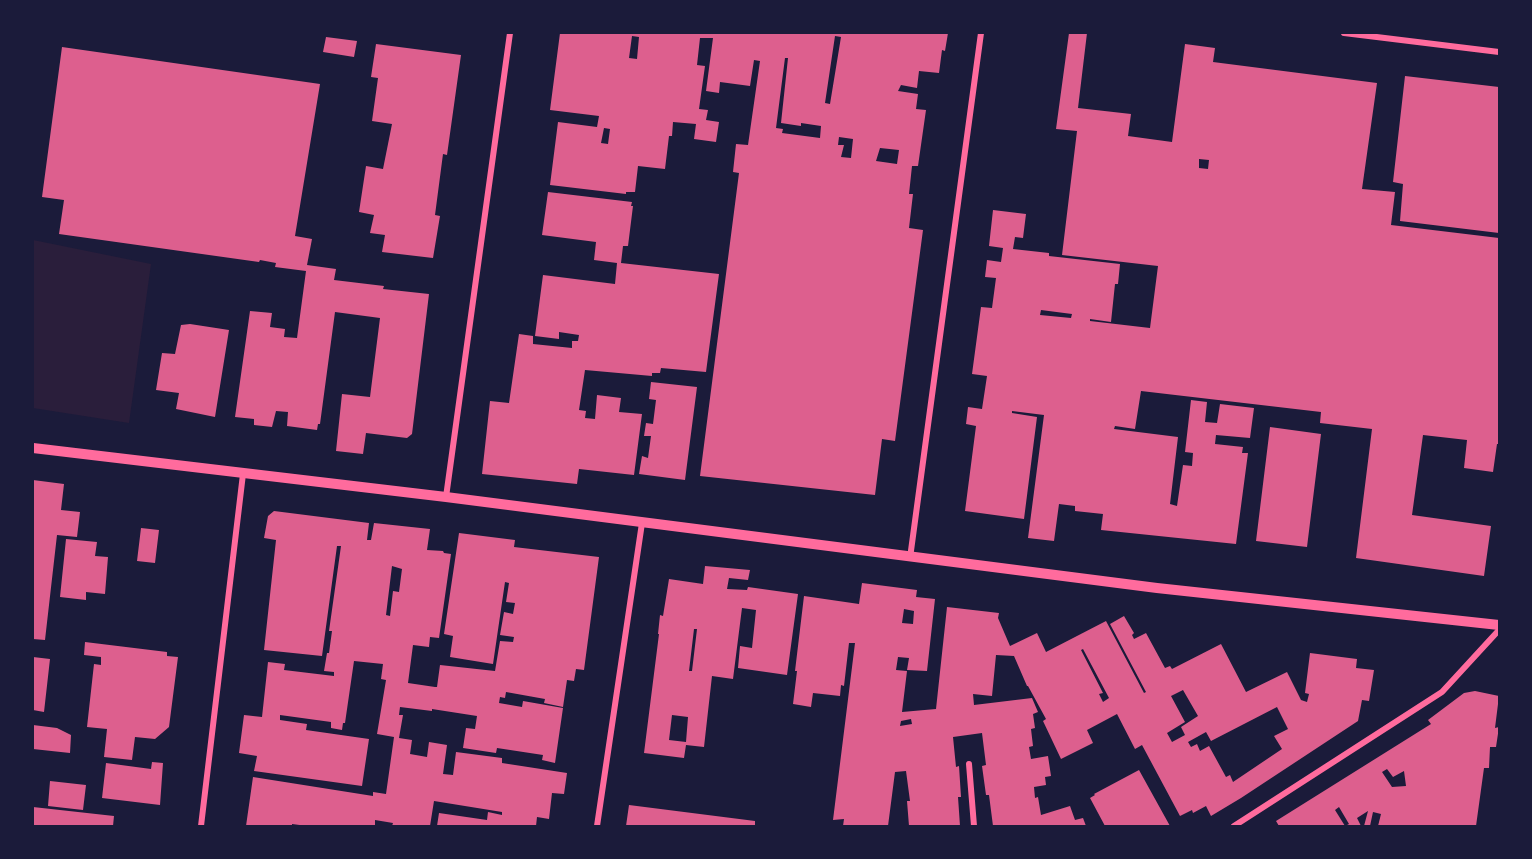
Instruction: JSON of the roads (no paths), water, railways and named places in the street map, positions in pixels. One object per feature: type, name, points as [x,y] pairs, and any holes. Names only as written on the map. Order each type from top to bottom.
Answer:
[{"type":"street","points":[[446,497],[510,33]]},
{"type":"street","points":[[910,558],[981,33]]},
{"type":"street","points":[[1344,33],[1499,52]]},
{"type":"street","points":[[33,448],[446,497],[910,558],[1499,628]]},
{"type":"street","points":[[201,826],[243,474]]},
{"type":"street","points":[[597,826],[642,523]]},
{"type":"street","points":[[1234,826],[1442,692],[1499,628]]},
{"type":"street","points":[[969,764],[975,826]]}]
